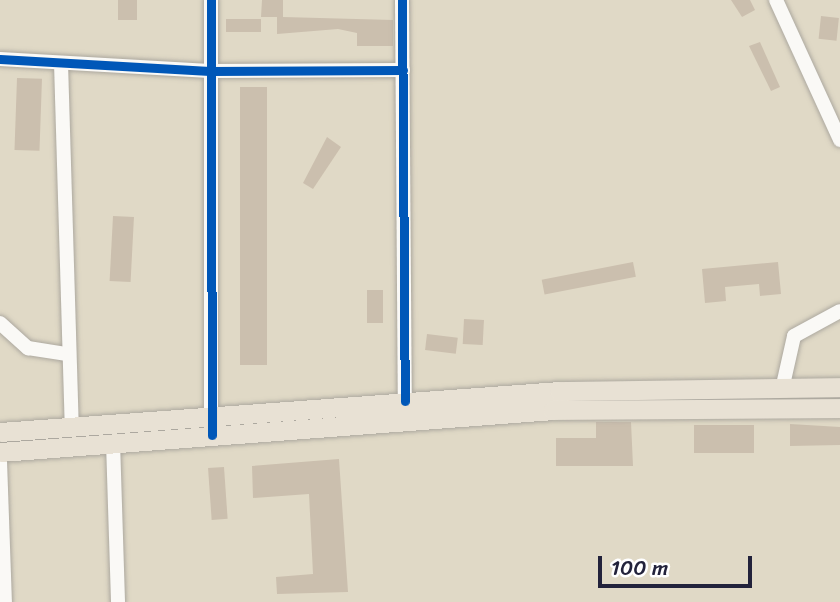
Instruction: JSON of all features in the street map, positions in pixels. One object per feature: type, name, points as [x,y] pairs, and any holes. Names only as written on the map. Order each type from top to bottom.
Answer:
[{"type":"main road","points":[[0,452],[212,435],[444,408],[783,385],[840,387]]},
{"type":"main road","points":[[0,432],[405,401],[444,408],[840,408]]},
{"type":"street","points":[[211,0],[212,435]]},
{"type":"street","points":[[402,0],[405,401]]},
{"type":"street","points":[[776,0],[840,140]]},
{"type":"street","points":[[0,59],[210,71],[403,70]]},
{"type":"street","points":[[61,63],[65,354],[72,426]]},
{"type":"street","points":[[783,385],[794,336],[840,311]]},
{"type":"street","points":[[0,323],[29,348],[65,354]]},
{"type":"street","points":[[113,443],[118,602]]},
{"type":"street","points":[[0,461],[5,602]]},
{"type":"building","points":[[118,0],[137,0],[137,20],[118,20]]},
{"type":"building","points":[[262,0],[283,0],[283,17],[393,20],[393,46],[357,46],[357,33],[338,29],[277,34],[277,17],[261,17]]},
{"type":"building","points":[[731,0],[750,0],[755,10],[742,17]]},
{"type":"building","points":[[821,16],[839,18],[836,41],[819,39]]},
{"type":"building","points":[[226,19],[261,19],[261,32],[226,32]]},
{"type":"building","points":[[760,42],[780,87],[771,91],[749,46]]},
{"type":"building","points":[[17,78],[42,79],[39,151],[14,150]]},
{"type":"building","points":[[240,87],[267,87],[267,365],[240,365]]},
{"type":"building","points":[[327,137],[341,147],[313,189],[303,183]]},
{"type":"building","points":[[113,216],[134,217],[131,282],[110,281]]},
{"type":"building","points":[[633,262],[636,277],[545,294],[542,280]]},
{"type":"building","points":[[778,262],[781,294],[760,296],[759,284],[725,287],[726,301],[705,303],[702,269]]},
{"type":"building","points":[[367,290],[383,290],[383,323],[367,323]]},
{"type":"building","points":[[464,319],[484,320],[483,345],[463,344]]},
{"type":"building","points":[[427,334],[458,338],[456,354],[425,350]]},
{"type":"building","points":[[596,422],[631,422],[633,466],[556,466],[556,438],[596,438]]},
{"type":"building","points":[[790,424],[840,427],[840,445],[790,446]]},
{"type":"building","points":[[694,425],[754,425],[754,453],[694,453]]},
{"type":"building","points":[[339,459],[348,592],[277,594],[276,577],[313,574],[309,494],[253,498],[252,466]]},
{"type":"building","points":[[224,467],[228,519],[212,520],[208,468]]},
{"type":"cycle path","points":[[211,0],[212,435]]},
{"type":"cycle path","points":[[402,0],[405,401]]},
{"type":"cycle path","points":[[0,59],[210,71],[403,70]]}]
